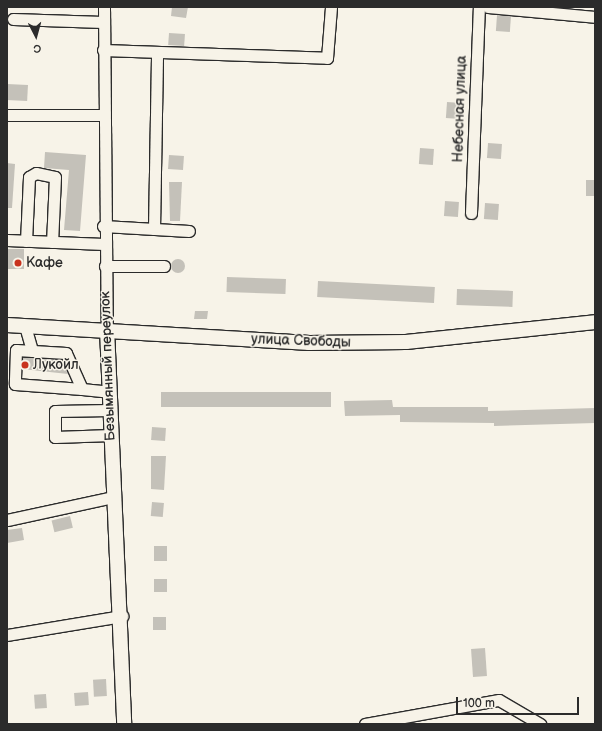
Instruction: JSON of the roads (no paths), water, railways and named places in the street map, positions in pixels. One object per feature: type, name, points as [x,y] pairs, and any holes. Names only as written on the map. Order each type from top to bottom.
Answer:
[{"type":"main road","name":"улица Свободы","points":[[7,325],[107,329],[309,343],[406,342],[595,322]]},
{"type":"main road","name":"Безымянный переулок","points":[[107,329],[114,497],[122,616],[124,724]]},
{"type":"street","name":"Безымянный переулок","points":[[104,7],[103,226],[107,329]]},
{"type":"street","points":[[103,50],[327,58],[331,7]]},
{"type":"street","name":"Небесная улица","points":[[471,213],[479,7]]},
{"type":"street","points":[[488,7],[595,17]]},
{"type":"street","points":[[13,19],[103,22]]},
{"type":"street","points":[[154,229],[157,53]]},
{"type":"street","points":[[7,115],[103,115]]},
{"type":"street","points":[[26,241],[29,177],[36,173],[55,177],[52,242]]},
{"type":"street","points":[[103,226],[189,231]]},
{"type":"street","points":[[7,240],[104,244]]},
{"type":"street","points":[[104,266],[164,266]]},
{"type":"street","points":[[25,326],[32,351]]},
{"type":"street","points":[[82,390],[66,353],[16,350],[15,384],[82,390],[109,392]]},
{"type":"street","points":[[110,410],[55,411],[55,437],[111,435]]},
{"type":"street","points":[[7,520],[114,497]]},
{"type":"street","points":[[7,634],[122,616]]},
{"type":"street","points":[[364,724],[499,700],[540,724]]},
{"type":"place","name":"Кафе","points":[[18,263]]},
{"type":"place","name":"Лукойл","points":[[25,365]]}]
